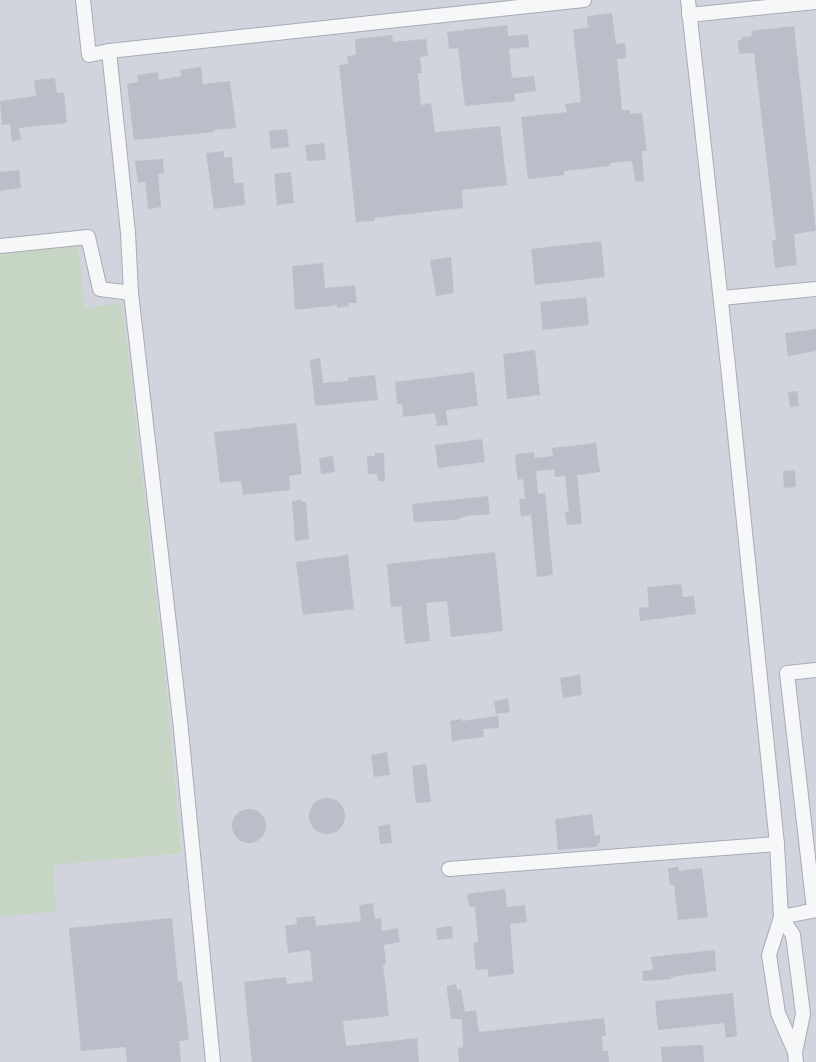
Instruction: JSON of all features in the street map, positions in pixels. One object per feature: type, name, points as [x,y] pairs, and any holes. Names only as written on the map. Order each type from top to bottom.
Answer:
[{"type":"lane","points":[[83,0],[89,54],[584,0]]},
{"type":"lane","points":[[688,0],[777,844],[781,917],[769,955],[778,1013],[796,1057]]},
{"type":"lane","points":[[689,15],[816,2]]},
{"type":"lane","points":[[109,51],[128,233],[131,293],[180,720],[213,1062]]},
{"type":"lane","points":[[0,246],[88,237],[100,289],[131,293]]},
{"type":"lane","points":[[721,298],[816,289]]},
{"type":"lane","points":[[781,917],[815,910],[787,673],[816,670]]},
{"type":"lane","points":[[449,869],[777,844]]},
{"type":"lane","points":[[781,917],[794,935],[803,1014],[796,1057]]},
{"type":"shaded area","points":[[0,0],[816,0],[816,1062],[0,1062]]},
{"type":"green space","points":[[78,245],[85,308],[122,303],[168,703],[181,853],[53,865],[56,911],[0,917],[0,254]]},
{"type":"building","points":[[612,13],[616,44],[625,43],[626,58],[617,59],[622,110],[630,110],[630,114],[642,113],[647,151],[642,151],[644,181],[635,182],[632,161],[564,171],[564,175],[528,179],[521,117],[567,112],[565,104],[581,102],[573,30],[588,27],[587,16]]},
{"type":"building","points":[[507,25],[508,36],[528,34],[529,47],[509,49],[512,78],[534,76],[536,91],[514,94],[515,101],[465,106],[458,48],[449,49],[447,32]]},
{"type":"building","points":[[794,26],[816,231],[794,234],[797,265],[775,268],[772,240],[776,240],[754,53],[739,54],[738,40],[752,36],[751,31]]},
{"type":"building","points":[[392,35],[393,42],[426,39],[428,56],[420,57],[422,73],[418,73],[421,105],[431,103],[435,132],[500,126],[507,185],[462,190],[463,208],[356,222],[339,65],[348,64],[347,56],[356,55],[355,39]]},
{"type":"building","points":[[201,67],[203,84],[230,81],[236,128],[134,140],[127,84],[138,82],[137,75],[158,72],[159,80],[181,76],[180,70]]},
{"type":"building","points":[[55,78],[57,93],[64,93],[67,123],[19,128],[21,140],[12,141],[10,124],[2,125],[0,101],[36,96],[34,80]]},
{"type":"building","points":[[287,129],[289,147],[271,149],[269,131]]},
{"type":"building","points":[[324,143],[326,160],[307,161],[305,145]]},
{"type":"building","points":[[224,151],[224,158],[232,157],[234,183],[243,183],[245,205],[214,209],[206,153]]},
{"type":"building","points":[[163,159],[164,173],[158,174],[161,207],[148,209],[145,182],[138,183],[135,161]]},
{"type":"building","points":[[19,170],[21,188],[0,191],[0,172]]},
{"type":"building","points":[[291,172],[294,203],[277,205],[274,174]]},
{"type":"building","points":[[601,241],[605,277],[535,285],[531,249]]},
{"type":"building","points":[[451,257],[454,293],[436,296],[430,260]]},
{"type":"building","points":[[323,263],[325,288],[355,285],[357,303],[349,303],[349,306],[337,308],[337,305],[295,310],[292,266]]},
{"type":"building","points":[[586,297],[589,325],[543,330],[540,302]]},
{"type":"building","points":[[816,329],[816,351],[788,356],[785,333]]},
{"type":"building","points":[[535,350],[540,395],[507,399],[503,354]]},
{"type":"building","points":[[320,358],[323,383],[348,381],[348,378],[375,375],[378,400],[315,406],[310,360]]},
{"type":"building","points":[[474,372],[478,406],[446,410],[448,425],[437,426],[435,413],[403,417],[402,404],[397,404],[395,382]]},
{"type":"building","points":[[797,391],[799,406],[790,407],[788,392]]},
{"type":"building","points":[[296,423],[302,474],[289,476],[290,490],[243,495],[241,481],[220,483],[214,432]]},
{"type":"building","points":[[482,439],[485,462],[438,468],[435,445]]},
{"type":"building","points":[[596,443],[600,472],[577,475],[582,524],[567,525],[565,512],[569,512],[565,476],[555,477],[554,469],[536,471],[538,494],[545,493],[553,575],[537,577],[531,515],[521,517],[519,499],[525,499],[523,479],[518,480],[517,476],[515,456],[534,452],[535,458],[553,456],[552,448]]},
{"type":"building","points":[[375,453],[384,453],[385,481],[378,481],[377,474],[368,474],[367,456],[375,456]]},
{"type":"building","points":[[333,456],[335,472],[321,474],[319,458]]},
{"type":"building","points":[[795,470],[796,487],[784,488],[783,471]]},
{"type":"building","points":[[488,496],[490,514],[466,516],[456,520],[414,522],[412,504]]},
{"type":"building","points":[[292,501],[306,502],[309,539],[295,541]]},
{"type":"building","points":[[495,552],[503,631],[451,637],[447,601],[426,603],[430,641],[405,644],[401,606],[391,607],[387,564]]},
{"type":"building","points":[[348,555],[354,609],[303,615],[296,562]]},
{"type":"building","points":[[681,584],[683,597],[694,596],[696,614],[640,621],[639,608],[649,607],[647,587]]},
{"type":"building","points":[[580,675],[582,695],[563,698],[560,678]]},
{"type":"building","points":[[508,699],[510,712],[496,714],[494,701]]},
{"type":"building","points":[[498,716],[499,728],[483,729],[484,737],[452,741],[450,721]]},
{"type":"building","points":[[387,752],[390,775],[374,777],[371,755]]},
{"type":"building","points":[[426,764],[431,802],[416,803],[412,766]]},
{"type":"building","points":[[327,798],[340,803],[345,816],[340,829],[327,834],[314,829],[309,816],[314,803]]},
{"type":"building","points":[[249,809],[261,814],[266,826],[261,838],[249,843],[237,838],[232,826],[237,814]]},
{"type":"building","points":[[592,814],[595,836],[600,835],[600,842],[596,847],[558,850],[555,819]]},
{"type":"building","points":[[390,824],[392,843],[380,844],[378,826]]},
{"type":"building","points":[[678,867],[679,871],[702,868],[708,917],[678,920],[674,885],[670,885],[668,868]]},
{"type":"building","points":[[505,889],[507,907],[525,905],[527,922],[510,924],[514,974],[488,977],[488,969],[476,970],[473,943],[478,942],[475,907],[469,907],[467,894]]},
{"type":"building","points":[[373,903],[375,919],[381,918],[382,931],[398,928],[400,942],[384,945],[386,964],[383,965],[389,1016],[343,1021],[346,1046],[417,1038],[419,1062],[252,1062],[244,982],[286,977],[287,984],[313,981],[310,950],[288,953],[285,926],[297,924],[296,918],[315,916],[316,926],[361,921],[359,905]]},
{"type":"building","points":[[172,918],[178,982],[182,981],[189,1040],[179,1041],[181,1062],[127,1062],[125,1047],[81,1051],[69,928]]},
{"type":"building","points":[[452,926],[453,938],[437,940],[436,928]]},
{"type":"building","points":[[715,950],[716,971],[671,977],[671,979],[643,981],[642,971],[653,970],[651,957]]},
{"type":"building","points":[[456,984],[457,990],[461,989],[465,1012],[476,1010],[479,1032],[604,1018],[606,1036],[602,1036],[603,1051],[608,1051],[609,1062],[459,1062],[458,1048],[463,1047],[462,1019],[451,1019],[447,990],[447,986]]},
{"type":"building","points":[[733,993],[737,1036],[726,1038],[724,1023],[658,1030],[655,1001]]},
{"type":"building","points":[[703,1045],[704,1062],[662,1062],[661,1047]]}]
